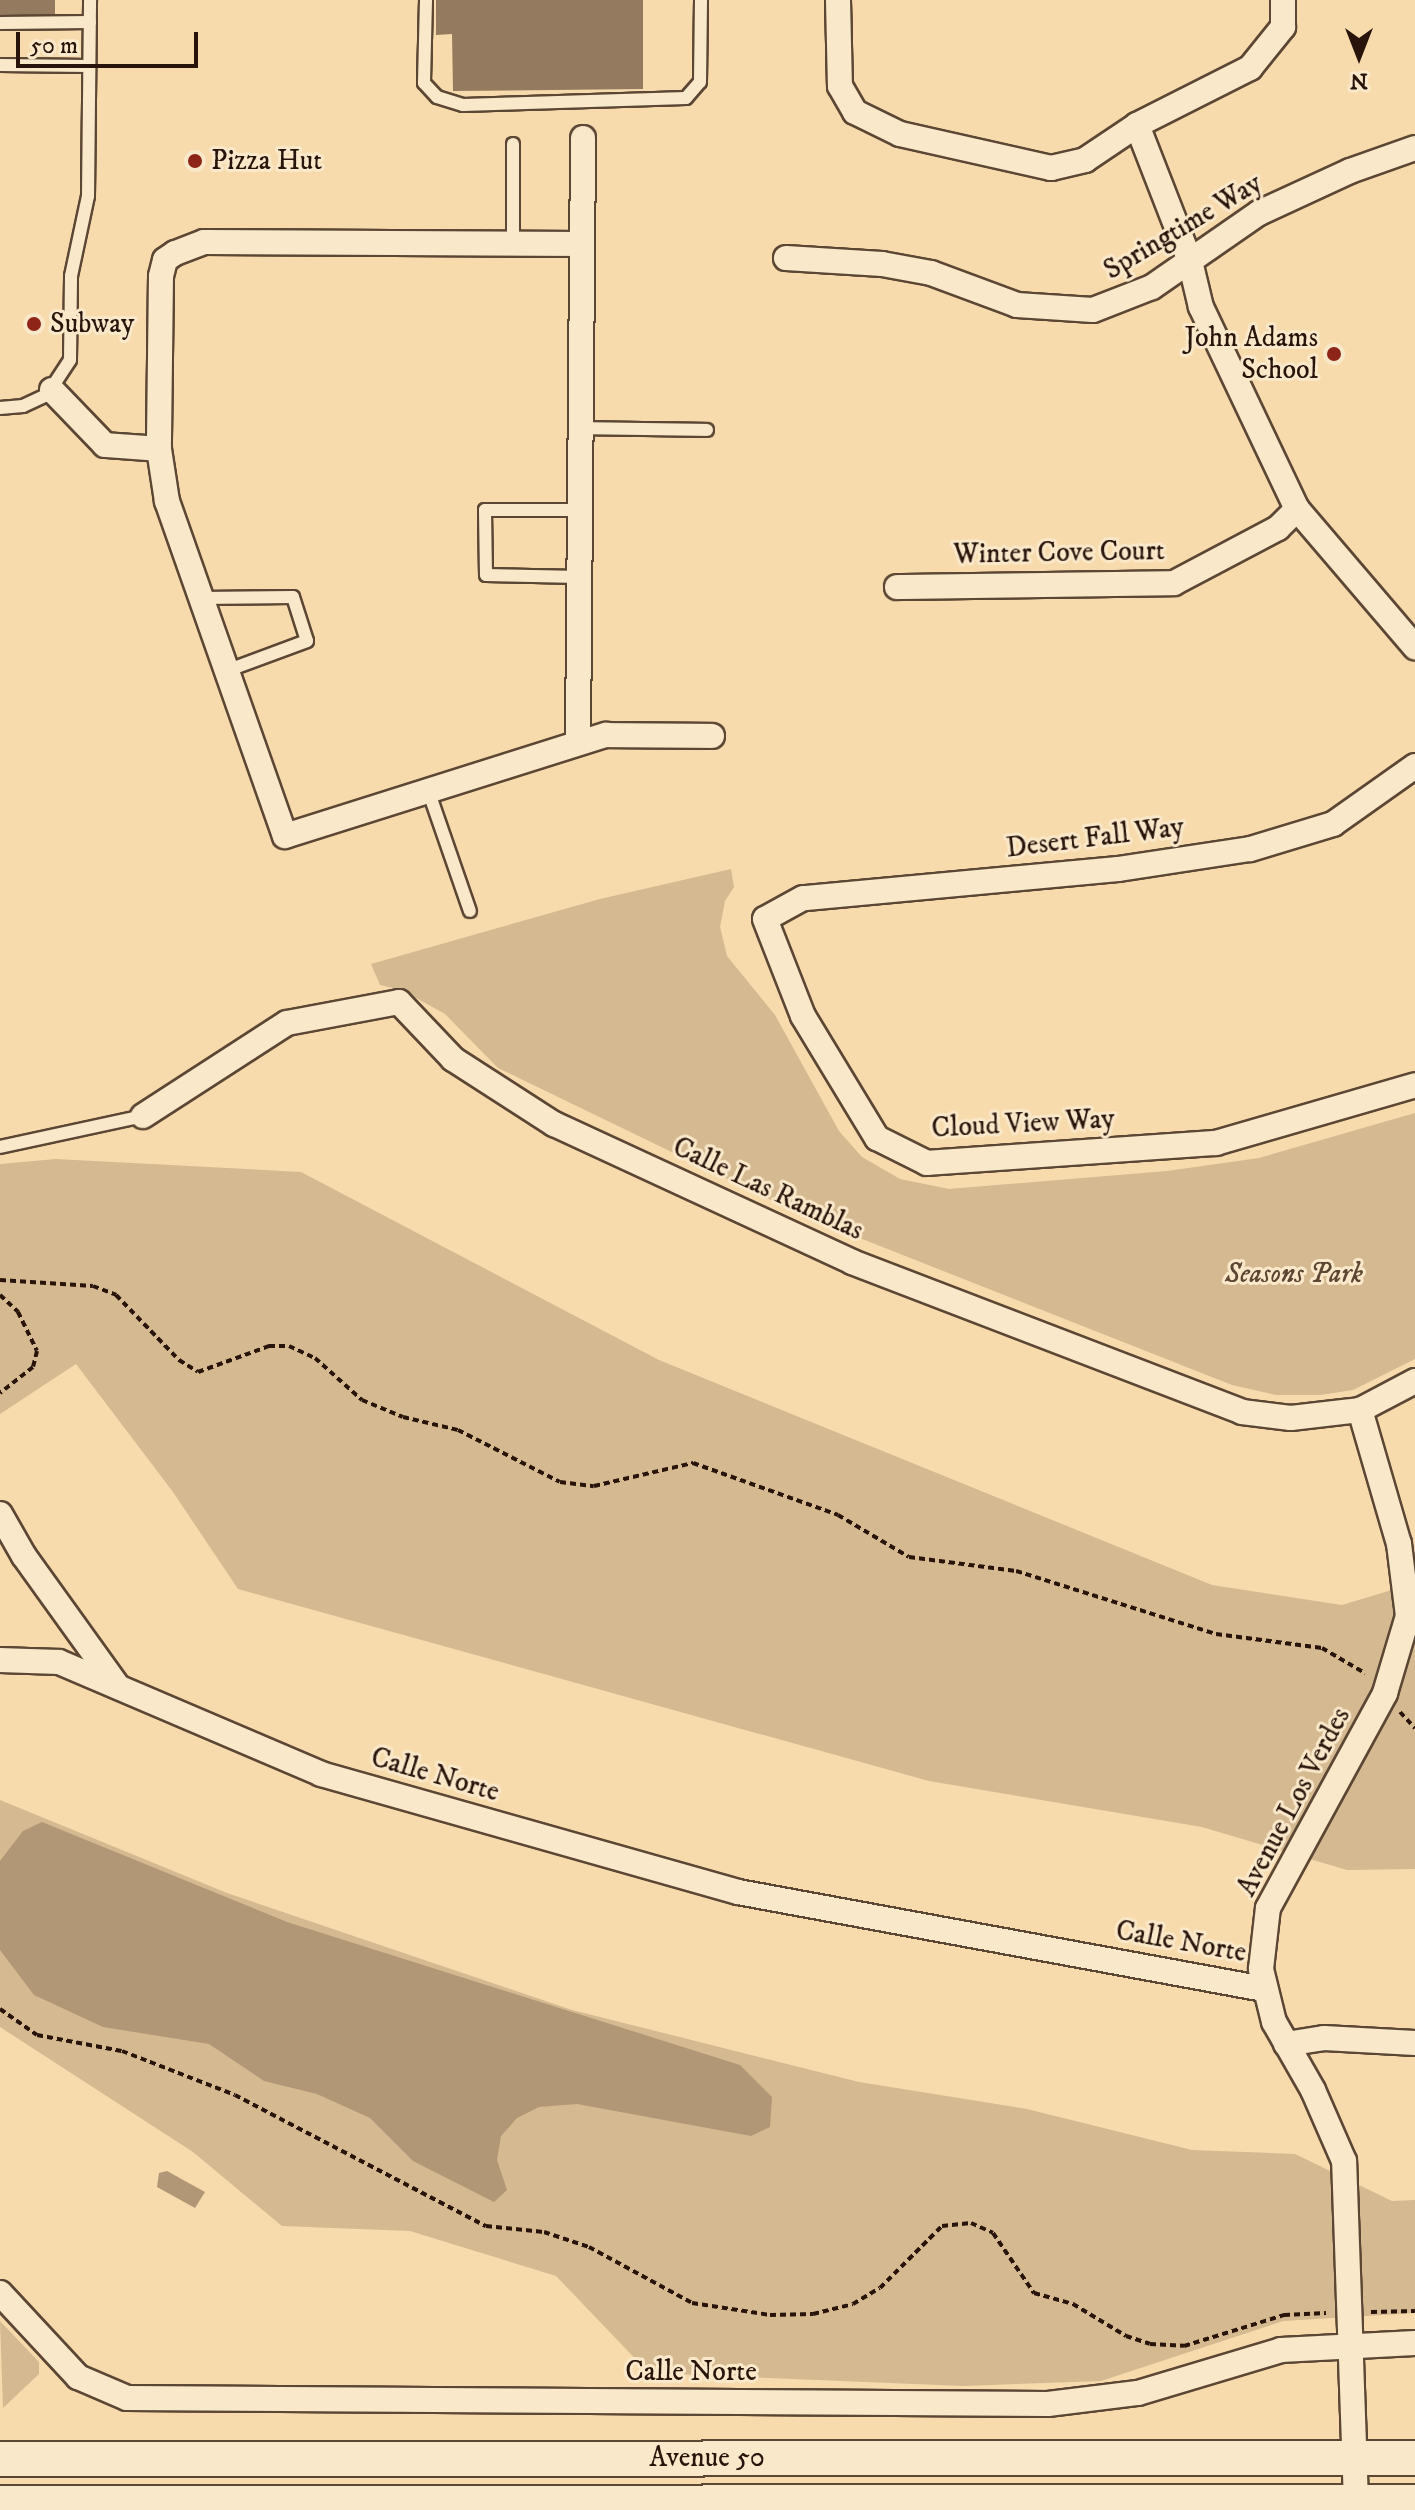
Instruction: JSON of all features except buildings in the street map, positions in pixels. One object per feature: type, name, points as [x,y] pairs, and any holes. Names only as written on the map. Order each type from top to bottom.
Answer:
[{"type":"main road","name":"Avenue 50","points":[[0,2459],[1415,2458]]},
{"type":"main road","name":"Avenue 50","points":[[0,2503],[687,2507],[1415,2502]]},
{"type":"street","points":[[838,0],[840,86],[855,112],[870,123],[1051,168],[1085,160],[1137,125],[1250,68],[1283,27],[1283,0]]},
{"type":"street","points":[[1137,125],[1190,261],[1201,307],[1297,509],[1415,647]]},
{"type":"street","points":[[578,741],[583,138]]},
{"type":"street","name":"Springtime Way","points":[[786,258],[931,273],[1017,305],[1071,311],[1119,303],[1190,261],[1259,213],[1350,171],[1415,148]]},
{"type":"street","points":[[582,244],[204,242],[175,253],[165,260],[161,276],[159,449],[167,501],[285,836],[578,741],[606,735],[712,736]]},
{"type":"street","points":[[52,390],[105,445],[159,449]]},
{"type":"street","name":"Winter Cove Court","points":[[897,587],[1174,583],[1278,528],[1297,509]]},
{"type":"street","name":"Desert Fall Way","points":[[765,919],[803,898],[1118,869],[1250,849],[1333,824],[1415,766]]},
{"type":"street","name":"Cloud View Way","points":[[765,919],[803,1016],[877,1138],[927,1163],[1216,1143],[1415,1085]]},
{"type":"street","name":"Calle Las Ramblas","points":[[143,1116],[287,1023],[399,1002],[453,1059],[554,1124],[852,1262],[1242,1412],[1291,1418],[1360,1410],[1415,1381]]},
{"type":"street","name":"Avenue Los Verdes","points":[[1356,2502],[1344,2161],[1286,2044],[1264,1989],[1261,1969],[1268,1908],[1385,1693],[1403,1644],[1408,1599],[1399,1544],[1360,1410]]},
{"type":"street","points":[[0,1514],[24,1556],[118,1687]]},
{"type":"street","name":"Calle Norte","points":[[0,1660],[59,1662],[321,1774],[738,1892],[1264,1989]]},
{"type":"street","points":[[1286,2044],[1324,2038],[1415,2043]]},
{"type":"street","name":"Calle Norte","points":[[0,2293],[78,2377],[127,2398],[1048,2404],[1138,2393],[1281,2350],[1415,2343]]},
{"type":"street","points":[[686,2458],[687,2507]]},
{"type":"lane","points":[[0,408],[23,406],[52,390],[70,360],[71,276],[88,196],[90,0]]},
{"type":"lane","points":[[426,0],[424,83],[437,97],[463,105],[686,98],[700,82],[701,0]]},
{"type":"lane","points":[[0,23],[90,22]]},
{"type":"lane","points":[[0,65],[89,66]]},
{"type":"lane","points":[[513,144],[513,244]]},
{"type":"lane","points":[[580,428],[707,430]]},
{"type":"lane","points":[[579,577],[486,575],[485,510],[580,510]]},
{"type":"lane","points":[[201,598],[293,597],[307,641],[226,671]]},
{"type":"lane","points":[[428,790],[470,911]]},
{"type":"lane","points":[[0,1147],[143,1116]]},
{"type":"path","points":[[0,1280],[93,1286],[116,1295],[179,1360],[198,1372],[269,1346],[289,1346],[315,1358],[362,1400],[403,1417],[458,1430],[560,1482],[594,1486],[693,1463],[838,1515],[909,1557],[1016,1571],[1216,1634],[1322,1648],[1371,1676],[1415,1728]]},
{"type":"path","points":[[0,1295],[18,1312],[37,1351],[33,1367],[0,1393]]},
{"type":"path","points":[[0,2009],[37,2035],[122,2051],[235,2095],[486,2226],[544,2232],[589,2247],[656,2287],[705,2306],[770,2315],[813,2314],[853,2304],[880,2288],[942,2226],[971,2223],[993,2233],[1034,2293],[1073,2304],[1126,2336],[1150,2344],[1184,2346],[1284,2315],[1415,2311]]},
{"type":"green space","name":"Seasons Park","points":[[731,869],[734,887],[725,901],[720,927],[727,956],[775,1015],[839,1131],[862,1157],[900,1179],[949,1189],[1167,1171],[1259,1158],[1415,1113],[1415,1359],[1353,1390],[1320,1395],[1276,1395],[1232,1385],[804,1216],[498,1068],[445,1014],[402,990],[380,985],[371,964],[600,899]]},
{"type":"green space","points":[[56,1159],[301,1172],[659,1360],[1212,1585],[1342,1605],[1415,1583],[1415,1869],[1347,1870],[1202,1827],[929,1781],[238,1589],[173,1492],[76,1364],[0,1414],[0,1164]]},
{"type":"green space","points":[[0,1800],[227,1893],[572,2010],[859,2082],[1027,2109],[1192,2150],[1295,2154],[1392,2201],[1415,2200],[1415,2313],[1283,2321],[1101,2381],[963,2386],[649,2373],[556,2276],[410,2231],[282,2226],[193,2152],[0,2027]]},
{"type":"green space","points":[[0,2321],[39,2362],[39,2374],[3,2408]]},
{"type":"shaded area","points":[[42,1822],[287,1922],[740,2065],[772,2097],[770,2127],[751,2136],[577,2104],[539,2107],[517,2118],[501,2136],[497,2160],[507,2190],[494,2202],[413,2161],[370,2118],[317,2094],[264,2081],[209,2044],[103,2027],[34,1995],[0,1950],[0,1861],[23,1831]]},
{"type":"shaded area","points":[[167,2171],[205,2192],[195,2208],[157,2187],[159,2173]]},
{"type":"place","name":"Pizza Hut","points":[[195,161]]},
{"type":"place","name":"Subway","points":[[34,324]]},
{"type":"place","name":"John Adams School","points":[[1334,354]]}]
